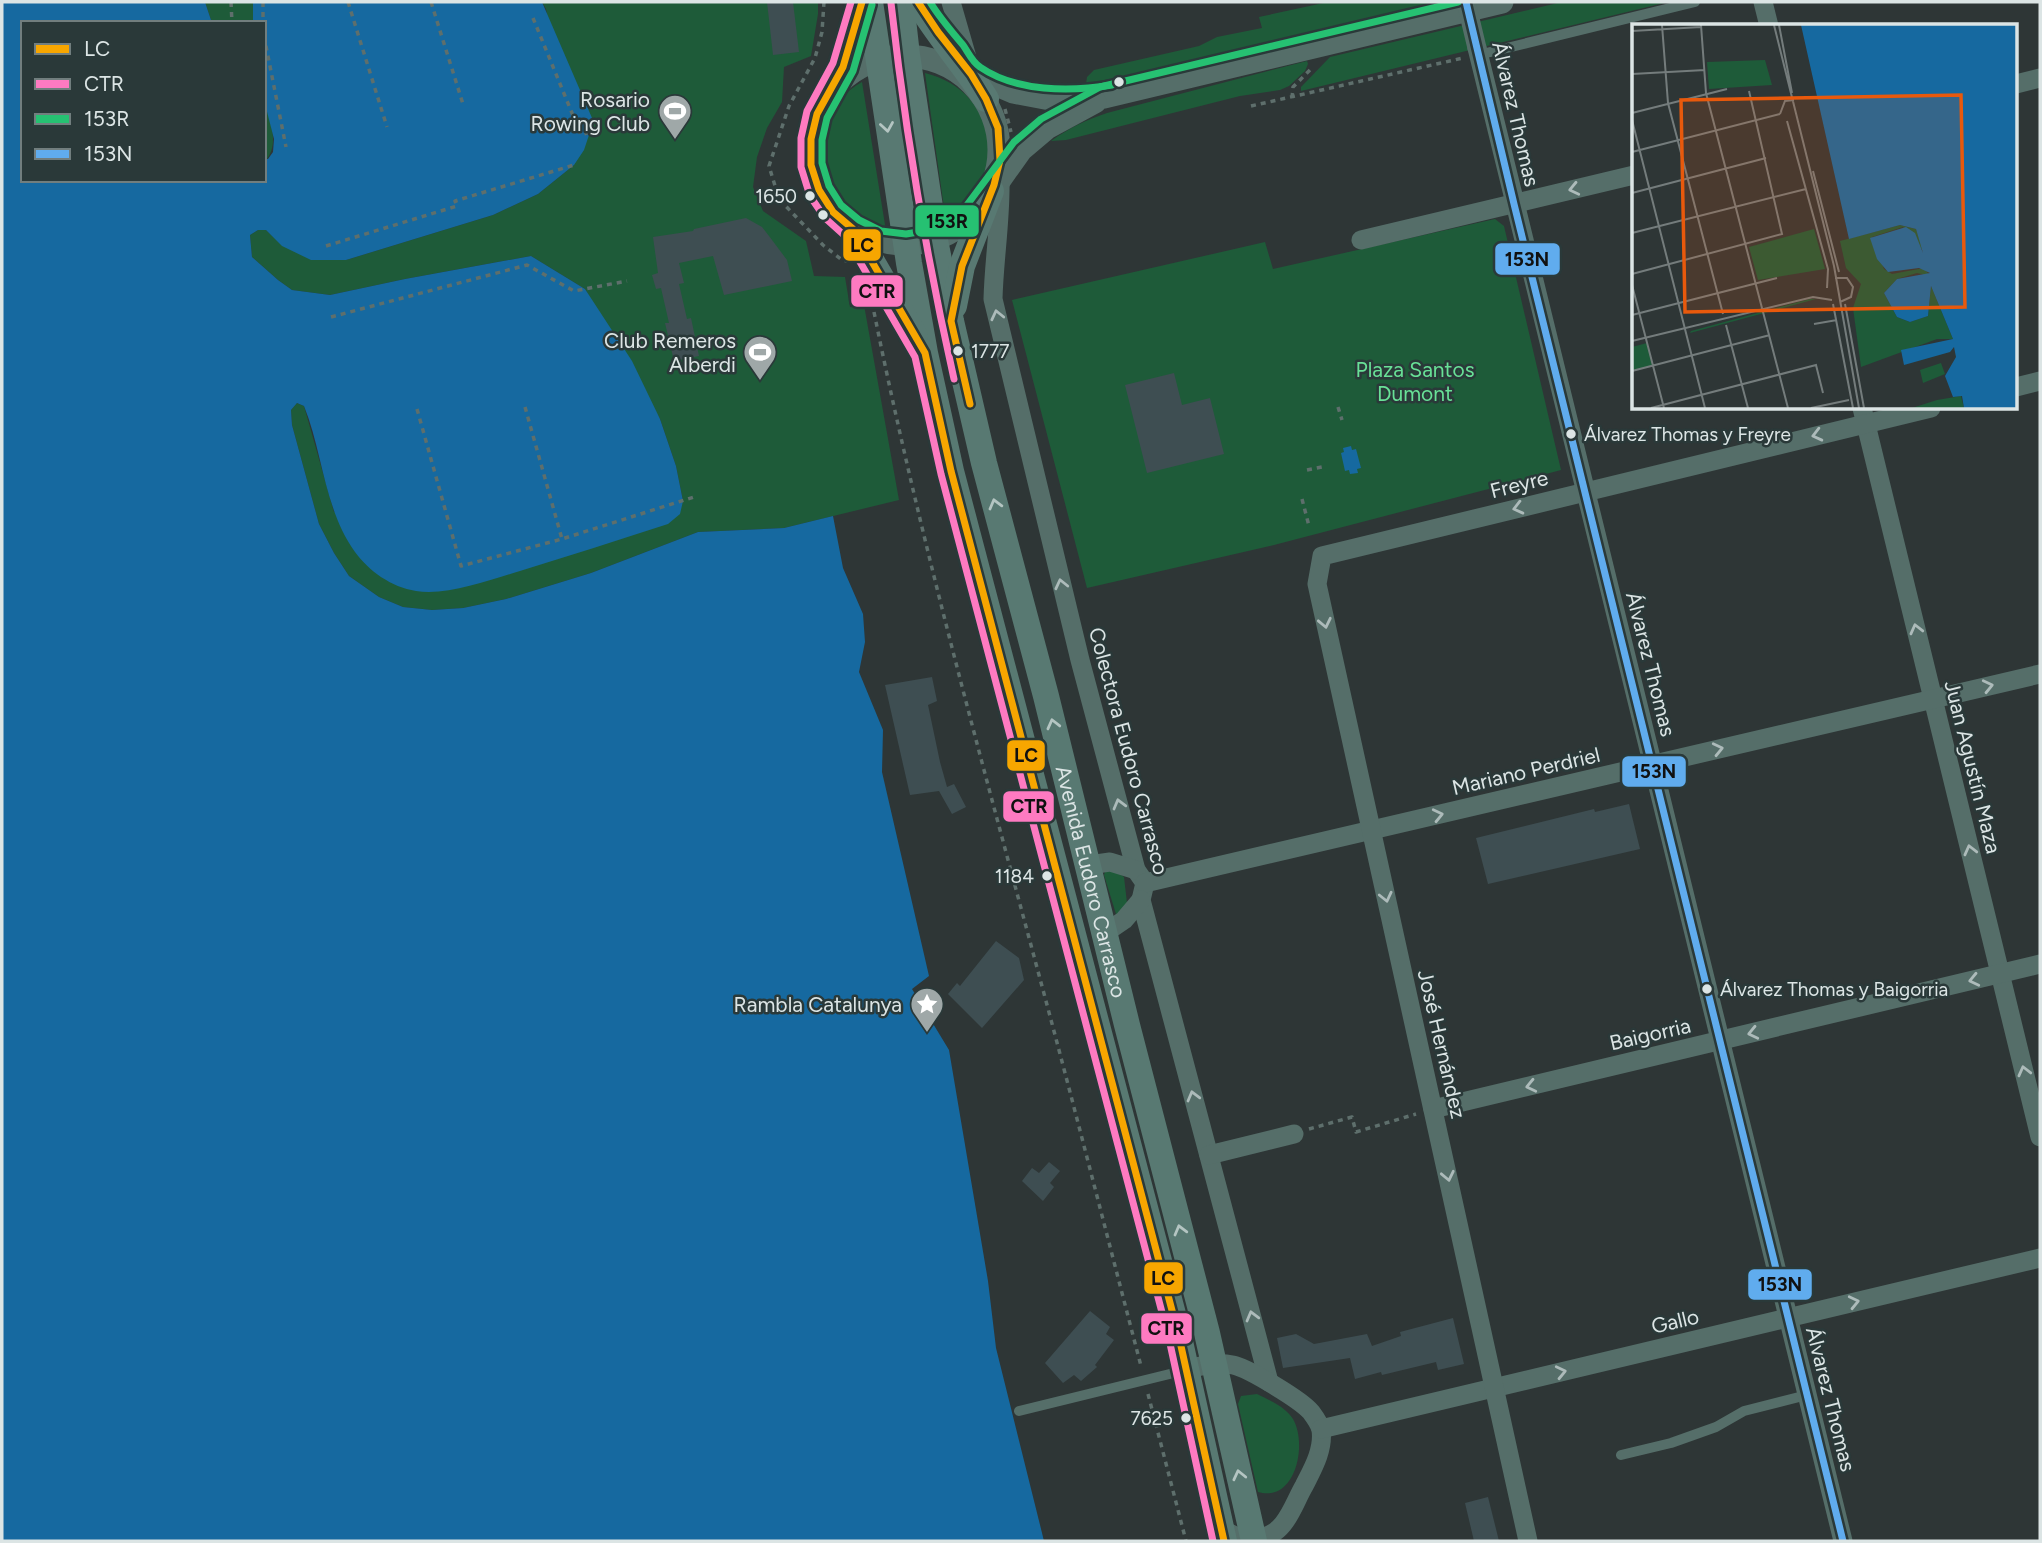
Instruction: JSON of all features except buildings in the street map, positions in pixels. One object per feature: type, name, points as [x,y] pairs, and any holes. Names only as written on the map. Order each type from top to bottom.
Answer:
[{"type":"main road","points":[[830,92],[843,67],[862,2]]},
{"type":"main road","name":"Avenida Eudoro Carrasco","points":[[870,2],[925,353],[955,484],[1186,1370],[1223,1535]]},
{"type":"main road","name":"Avenida Eudoro Carrasco","points":[[901,2],[935,240],[951,321],[984,463],[1214,1362],[1254,1541]]},
{"type":"main road","points":[[918,2],[960,70],[995,104]]},
{"type":"main road","points":[[951,321],[961,266],[1003,174]]},
{"type":"main road","points":[[853,229],[925,353]]},
{"type":"street","points":[[951,2],[960,70]]},
{"type":"street","name":"Álvarez Thomas","points":[[1466,2],[1843,1541]]},
{"type":"street","points":[[1104,97],[1046,128],[1003,174],[968,221],[935,240],[906,245],[878,241],[853,229],[833,212],[819,190],[811,165],[811,139],[817,114],[830,92],[851,72],[877,59],[907,55],[929,58],[1013,92],[1050,99],[1104,97],[1502,2]]},
{"type":"street","points":[[1763,2],[1768,24]]},
{"type":"street","points":[[2018,84],[2040,78]]},
{"type":"street","points":[[995,104],[1003,174]]},
{"type":"street","name":"Colectora Eudoro Carrasco","points":[[1003,174],[994,260],[993,299],[1080,660],[1141,884],[1269,1382]]},
{"type":"street","points":[[1362,240],[1632,175]]},
{"type":"street","points":[[2018,386],[2040,381]]},
{"type":"street","name":"Freyre","points":[[1322,556],[1585,492],[1864,416],[1914,410]]},
{"type":"street","name":"Juan Agustín Maza","points":[[1864,416],[2040,1138]]},
{"type":"street","name":"José Hernández","points":[[1322,556],[1317,584],[1528,1541]]},
{"type":"street","name":"Mariano Perdriel","points":[[1089,865],[1110,862],[1141,884],[2040,674]]},
{"type":"street","points":[[1105,933],[1124,920],[1141,884]]},
{"type":"street","name":"Baigorria","points":[[1433,1109],[2040,964]]},
{"type":"street","points":[[1209,1155],[1294,1134]]},
{"type":"street","name":"Gallo","points":[[1321,1429],[2040,1258]]},
{"type":"street","points":[[1186,1370],[1214,1362],[1236,1365],[1253,1372],[1311,1411],[1321,1429],[1320,1450],[1283,1525],[1273,1534],[1254,1541],[1223,1535]]},
{"type":"lane","points":[[1478,51],[1695,2]]},
{"type":"lane","points":[[1019,1411],[1186,1370]]},
{"type":"lane","points":[[1621,1455],[1671,1443],[1716,1427],[1744,1410],[1807,1395]]},
{"type":"path","points":[[231,2],[232,21]]},
{"type":"path","points":[[263,2],[263,21]]},
{"type":"path","points":[[348,2],[387,127]]},
{"type":"path","points":[[431,2],[463,104]]},
{"type":"path","points":[[824,2],[822,32],[815,58],[789,106],[769,166],[779,199],[823,245],[842,260],[855,262]]},
{"type":"path","points":[[533,18],[581,135],[590,132]]},
{"type":"path","points":[[266,46],[286,147]]},
{"type":"path","points":[[1251,106],[1478,51]]},
{"type":"path","points":[[995,104],[1003,174]]},
{"type":"path","points":[[326,246],[457,206],[456,201],[574,165]]},
{"type":"path","points":[[331,317],[527,265],[574,291],[627,281]]},
{"type":"path","points":[[873,312],[895,420],[950,642],[1077,1114],[1186,1541]]},
{"type":"path","points":[[525,407],[562,539]]},
{"type":"path","points":[[1338,407],[1342,420]]},
{"type":"path","points":[[417,409],[461,566],[562,539],[697,496]]},
{"type":"path","points":[[1307,470],[1322,467]]},
{"type":"path","points":[[1302,499],[1309,526]]},
{"type":"path","points":[[1294,1134],[1352,1117],[1356,1132],[1433,1109]]},
{"type":"green space","points":[[205,2],[253,2],[253,21],[211,21]]},
{"type":"green space","points":[[542,2],[818,2],[811,56],[784,67],[782,102],[767,128],[757,157],[753,187],[763,211],[806,241],[814,276],[845,277],[850,307],[864,305],[899,500],[784,528],[698,532],[591,573],[506,599],[463,608],[432,610],[403,607],[379,597],[349,576],[334,553],[319,524],[292,425],[291,410],[297,403],[304,406],[334,512],[683,501],[676,466],[660,419],[585,289],[531,256],[330,295],[292,290],[252,257],[250,235],[258,230],[266,230],[283,246],[346,260],[493,215],[538,194],[574,165],[546,9]]},
{"type":"green space","points":[[1328,2],[1436,2],[1124,78],[1123,76],[1115,78],[1115,81],[1086,84],[1087,77],[1094,70],[1199,46],[1217,37],[1262,28],[1259,17]]},
{"type":"green space","points":[[1562,2],[1668,2],[1301,91],[1301,87],[1330,57]]},
{"type":"green space","points":[[1307,61],[1305,71],[1289,86],[1280,90],[1240,96],[1066,140],[1051,141],[1092,118],[1107,113]]},
{"type":"green space","points":[[925,73],[950,83],[969,99],[983,118],[989,140],[989,163],[982,186],[968,206],[946,222]]},
{"type":"green space","points":[[862,82],[886,231],[861,221],[841,206],[828,186],[820,164],[820,142],[826,119],[840,99]]},
{"type":"green space","points":[[266,107],[273,138],[266,159]]},
{"type":"green space","name":"Plaza Santos Dumont","points":[[1495,219],[1504,226],[1561,470],[1274,545],[1087,588],[1012,300],[1265,242],[1273,269]]},
{"type":"green space","points":[[1108,870],[1124,877],[1127,903],[1120,913],[1116,914],[1104,875]]},
{"type":"green space","points":[[1257,1394],[1277,1404],[1293,1419],[1299,1443],[1295,1469],[1289,1481],[1281,1489],[1271,1493],[1258,1492],[1238,1404],[1241,1396]]},
{"type":"water","points":[[2,2],[205,2],[211,21],[21,21],[21,182],[266,182],[266,159],[273,152],[274,139],[266,108],[266,21],[253,21],[253,2],[542,2],[592,118],[584,150],[574,165],[538,194],[493,215],[346,260],[311,260],[282,246],[266,230],[258,230],[250,235],[252,257],[292,290],[330,295],[531,256],[585,289],[632,361],[660,419],[676,466],[683,501],[680,514],[668,524],[482,583],[441,591],[407,589],[374,572],[355,552],[330,499],[304,406],[297,403],[291,410],[292,425],[319,524],[349,576],[379,597],[403,607],[432,610],[463,608],[506,599],[591,573],[698,532],[784,528],[833,516],[843,568],[863,614],[865,642],[859,672],[883,730],[882,772],[929,976],[912,989],[949,1050],[988,1281],[996,1348],[1044,1541],[2,1541]]},
{"type":"water","points":[[1351,446],[1352,450],[1356,449],[1361,468],[1357,469],[1358,473],[1350,474],[1349,470],[1345,471],[1341,453],[1344,452],[1343,448]]},
{"type":"transit line","name":"CTR","points":[[851,2],[833,63],[807,111],[801,138],[801,167],[810,196],[825,218],[845,236],[915,357],[941,474],[1169,1339],[1213,1541]]},
{"type":"transit line","name":"LC","points":[[862,2],[843,67],[817,114],[811,139],[811,165],[819,190],[833,212],[853,229],[925,353],[951,471],[1179,1337],[1224,1541]]},
{"type":"transit line","name":"LC","points":[[918,2],[971,74],[986,99],[998,128],[1000,160],[994,185],[962,266],[951,321],[970,404]]},
{"type":"transit line","name":"153R","points":[[930,2],[975,62],[994,75],[1027,86],[1044,88],[1079,89],[1112,85]]},
{"type":"transit line","name":"153R","points":[[872,5],[853,71],[827,118],[822,140],[822,163],[829,186],[841,205],[859,220],[881,231],[906,234],[931,230],[961,213],[1014,142],[1041,119],[1100,87],[1458,2]]},
{"type":"transit line","name":"153N","points":[[1466,2],[1843,1541]]},
{"type":"transit line","name":"CTR","points":[[891,3],[917,192],[954,379]]},
{"type":"place","name":"Rosario Rowing Club","points":[[675,141]]},
{"type":"place","name":"1650","points":[[810,196]]},
{"type":"place","name":"1777","points":[[958,351]]},
{"type":"place","name":"Club Remeros Alberdi","points":[[760,382]]},
{"type":"place","name":"Álvarez Thomas y Freyre","points":[[1571,434]]},
{"type":"place","name":"1184","points":[[1047,876]]},
{"type":"place","name":"Álvarez Thomas y Baigorria","points":[[1707,989]]},
{"type":"place","name":"Rambla Catalunya","points":[[927,1034]]},
{"type":"place","name":"7625","points":[[1186,1418]]}]
